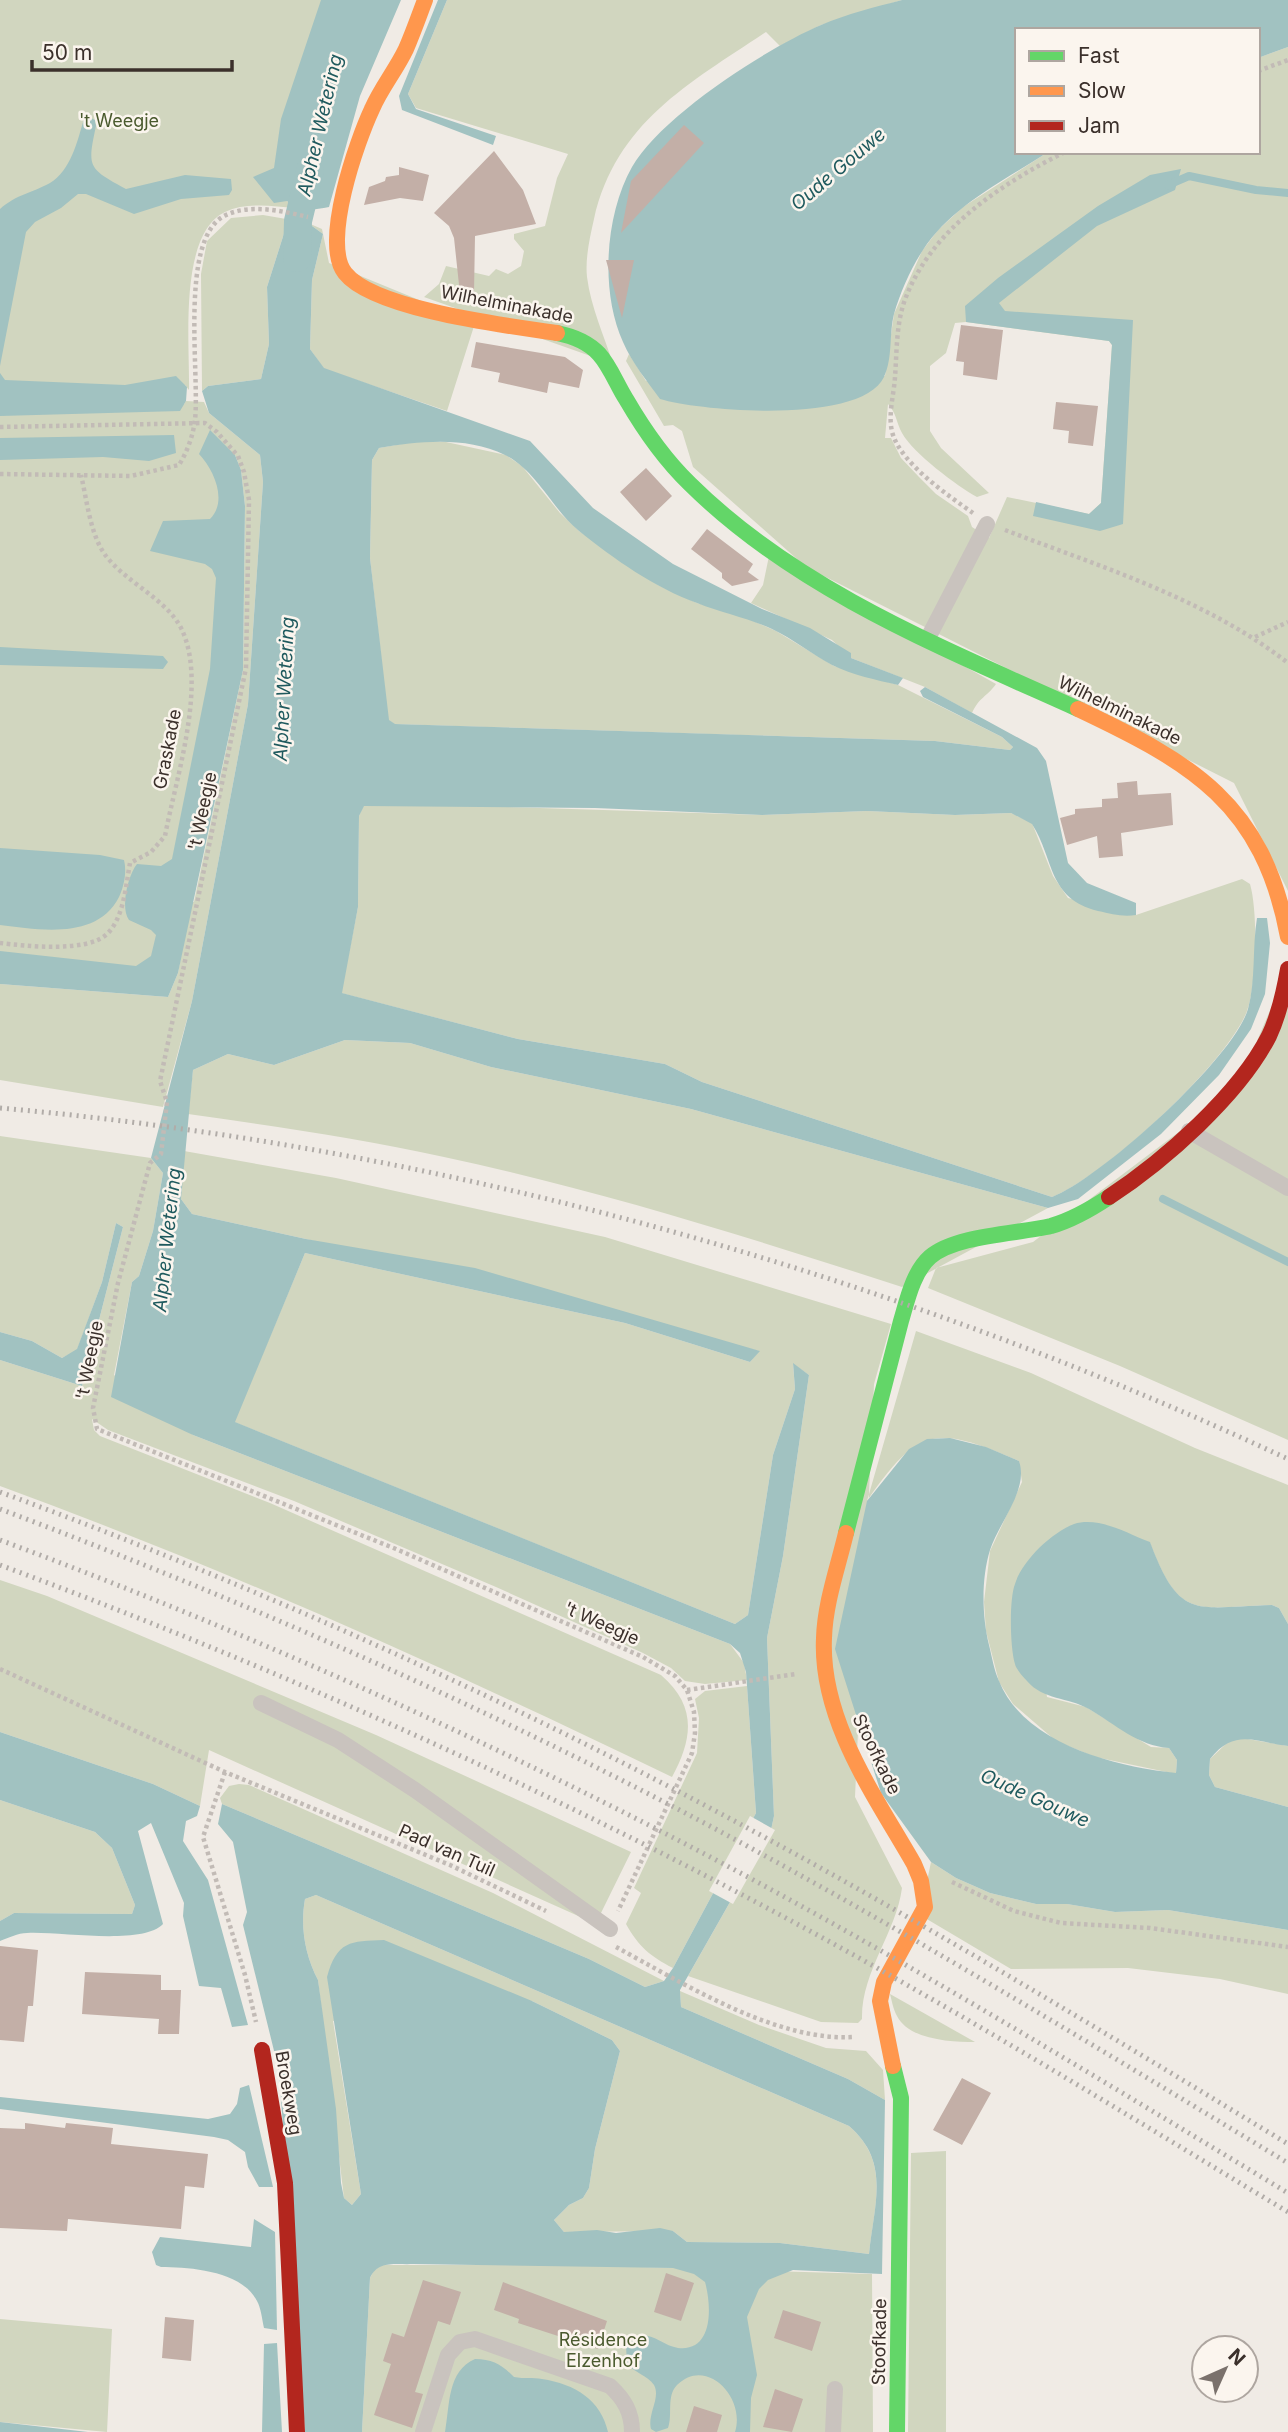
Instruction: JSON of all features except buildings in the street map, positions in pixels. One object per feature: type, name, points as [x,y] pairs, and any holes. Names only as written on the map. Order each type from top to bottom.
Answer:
[{"type":"street","name":"Wilhelminakade","points":[[425,0],[402,57],[370,114],[338,220],[335,254],[344,272],[359,285],[393,300],[573,336],[588,344],[599,354],[660,451],[717,508],[804,572],[926,640],[1147,743],[1198,775],[1218,792],[1257,845],[1275,884],[1288,937]]},
{"type":"street","points":[[1189,1131],[1240,1079],[1265,1043],[1280,1009],[1288,969]]},
{"type":"street","name":"Stoofkade","points":[[897,2432],[901,2098],[885,2035],[880,2001],[884,1982],[925,1908],[921,1881],[914,1864],[855,1761],[835,1713],[824,1652],[825,1626],[853,1502],[896,1342],[923,1265],[935,1253],[950,1246],[1037,1230],[1070,1220],[1164,1153],[1189,1131]]},
{"type":"street","name":"Broekweg","points":[[262,2050],[285,2183],[297,2432]]},
{"type":"lane","points":[[926,640],[987,524]]},
{"type":"lane","points":[[1189,1131],[1288,1188]]},
{"type":"lane","points":[[261,1703],[338,1741],[415,1790],[608,1934]]},
{"type":"lane","points":[[423,2432],[448,2355],[460,2342],[475,2339],[610,2386],[623,2398],[632,2419],[632,2432]]},
{"type":"lane","points":[[833,2432],[835,2389]]},
{"type":"path","points":[[1260,70],[1288,61]]},
{"type":"path","points":[[1062,154],[970,210],[945,235],[925,262],[906,298],[897,338],[891,406],[893,436],[911,461],[941,491],[987,524],[1145,584],[1255,637],[1288,663]]},
{"type":"path","points":[[0,474],[131,476],[179,465],[188,450],[195,422],[196,275],[204,238],[217,221],[236,212],[266,210],[310,217]]},
{"type":"path","points":[[0,427],[195,422]]},
{"type":"path","name":"'t Weegje","points":[[195,422],[205,423],[217,432],[238,456],[244,472],[249,500],[246,668],[160,1081],[167,1102],[161,1154],[150,1163],[118,1283],[93,1408],[97,1429],[494,1590],[643,1657],[675,1676],[687,1690]]},
{"type":"path","name":"Graskade","points":[[0,943],[72,946],[106,936],[116,922],[130,863],[151,852],[165,836],[193,687],[189,648],[179,624],[106,556],[94,531],[81,475]]},
{"type":"path","points":[[1255,637],[1288,622]]},
{"type":"path","name":"Pad van Tuil","points":[[0,1669],[225,1772],[450,1865],[557,1917]]},
{"type":"path","points":[[778,1679],[687,1690],[694,1712],[692,1753],[608,1934],[655,1968],[697,1990],[776,2024],[828,2039],[885,2035]]},
{"type":"path","name":"Broekweg","points":[[225,1772],[203,1838],[245,1975],[262,2050]]},
{"type":"path","points":[[951,1881],[1014,1911],[1061,1923],[1150,1928],[1288,1947]]},
{"type":"green space","name":"'t Weegje","points":[[0,0],[334,0],[287,201],[295,208],[250,206],[225,212],[210,224],[200,243],[193,266],[188,320],[189,390],[185,385],[184,404],[186,401],[204,402],[209,413],[260,455],[263,482],[248,704],[192,1001],[163,1107],[0,1080],[0,984],[168,997],[178,973],[191,902],[194,902],[243,670],[245,506],[241,470],[235,455],[232,662],[170,974],[0,959]]},
{"type":"green space","points":[[447,0],[902,0],[821,25],[780,46],[766,32],[684,88],[638,131],[619,156],[605,185],[594,219],[587,255],[591,300],[613,364],[424,297],[439,284],[446,266],[489,276],[496,269],[508,274],[521,266],[524,251],[514,239],[514,234],[545,226],[557,178],[568,154],[416,108],[408,94]]},
{"type":"green space","points":[[1288,47],[1288,891],[1234,783],[806,567],[693,467],[682,431],[673,425],[664,426],[626,361],[629,354],[646,381],[885,376],[894,314],[922,251],[938,230],[963,207],[1045,154],[1260,154],[1260,57]],"holes":[[[966,322],[1109,341],[1112,345],[1101,503],[1089,514],[1007,497],[989,538],[972,527],[968,516],[936,494],[901,458],[891,438],[885,438],[888,404],[902,433],[925,459],[977,497],[989,493],[941,448],[930,431],[930,366],[946,353],[955,323]]]},
{"type":"green space","points":[[263,215],[292,220],[287,224],[267,287],[269,344],[261,379],[208,386],[202,391],[201,274],[207,241],[231,218]]},
{"type":"green space","points":[[308,223],[322,229],[329,263],[475,323],[447,411],[324,369],[310,349],[312,280],[323,234]]},
{"type":"green space","points":[[418,441],[446,442],[506,455],[522,466],[560,513],[579,531],[658,585],[697,603],[738,614],[776,631],[834,666],[898,685],[1002,737],[1013,747],[1010,750],[935,741],[394,724],[388,720],[370,558],[372,460],[379,448]]},
{"type":"green space","points":[[769,556],[996,684],[972,713],[925,687],[851,658],[832,640],[751,603],[763,585]]},
{"type":"green space","points":[[443,805],[762,815],[867,811],[955,815],[1011,813],[1032,823],[1053,876],[1068,898],[1136,915],[1242,879],[1250,884],[1255,929],[1250,999],[1235,1033],[1216,1059],[1162,1116],[1101,1167],[1074,1186],[1052,1197],[702,1082],[665,1064],[518,1039],[341,993],[358,907],[359,816],[363,806]]},
{"type":"green space","points":[[1288,968],[1288,1440],[1120,1366],[928,1288],[936,1268],[1033,1242],[1237,1088]]},
{"type":"green space","points":[[345,1040],[410,1043],[491,1067],[691,1109],[1048,1208],[902,1287],[674,1216],[502,1170],[348,1138],[188,1114],[193,1070],[228,1054],[274,1065]]},
{"type":"green space","points":[[0,1136],[151,1158],[163,1173],[153,1231],[139,1276],[132,1282],[114,1375],[193,1435],[730,1644],[744,1663],[747,1680],[705,1684],[685,1681],[671,1668],[643,1653],[496,1587],[294,1501],[108,1430],[92,1419],[94,1430],[100,1436],[270,1503],[661,1675],[681,1699],[688,1723],[684,1749],[672,1777],[340,1623],[172,1552],[0,1486],[0,1360],[82,1386],[123,1227],[116,1223],[102,1282],[77,1350],[62,1358],[32,1341],[0,1332]]},
{"type":"green space","points":[[184,1151],[336,1178],[605,1237],[891,1324],[874,1384],[855,1797],[902,1888],[899,1905],[867,1985],[862,2019],[858,2023],[821,2022],[688,1976],[771,1830],[774,1816],[767,1638],[783,1556],[809,1375],[793,1364],[795,1389],[773,1455],[748,1615],[735,1624],[234,1422],[305,1253],[625,1323],[750,1362],[759,1351],[306,1239],[192,1214],[181,1199]]},
{"type":"green space","points":[[916,1331],[1031,1373],[1195,1448],[1288,1485],[1288,1624],[1279,1608],[1272,1605],[1208,1607],[1182,1598],[1171,1586],[1150,1543],[1112,1528],[1085,1524],[1073,1527],[1045,1545],[1028,1561],[1047,1697],[1086,1707],[1151,1747],[1169,1748],[1177,1760],[1176,1774],[1095,1757],[1056,1741],[1013,1704],[999,1682],[986,1631],[984,1602],[990,1551],[1022,1482],[1019,1461],[968,1442],[949,1438],[932,1439],[916,1446],[901,1458],[867,1501]]},
{"type":"green space","points":[[0,1580],[47,1596],[376,1735],[631,1852],[600,1915],[585,1919],[209,1750],[200,1806],[153,1784],[0,1732]]},
{"type":"green space","points":[[747,1686],[756,1813],[673,1968],[646,1950],[626,1924],[641,1893],[634,1888],[697,1753],[699,1718],[695,1699],[705,1691]]},
{"type":"green space","points":[[1242,1738],[1288,1746],[1288,1807],[1215,1787],[1209,1775],[1210,1759],[1229,1741]]},
{"type":"green space","points":[[249,1785],[493,1893],[664,1981],[645,1987],[589,1959],[222,1804],[220,1798],[229,1786]]},
{"type":"green space","points":[[0,1800],[95,1832],[112,1848],[135,1905],[132,1914],[14,1913],[0,1921]]},
{"type":"green space","points":[[931,1862],[956,1878],[990,1893],[1036,1904],[1067,1904],[1115,1912],[1168,1910],[1288,1930],[1288,1994],[1220,1979],[1128,1968],[1011,1969],[920,1915]]},
{"type":"green space","points":[[316,1895],[849,2126],[871,2154],[875,2169],[876,2201],[869,2254],[780,2243],[687,2242],[673,2231],[564,2232],[554,2220],[569,2205],[583,2198],[589,2188],[595,2149],[620,2051],[612,2040],[532,2001],[333,2021],[361,2194],[352,2205],[344,2198],[318,1980],[307,1951],[303,1930],[305,1899]]},
{"type":"green space","points":[[680,1991],[759,2025],[826,2048],[866,2051],[883,2070],[885,2100],[848,2079],[681,2007]]},
{"type":"green space","points":[[890,1994],[975,2042],[932,2038],[911,2030],[897,2016]]},
{"type":"green space","points":[[946,2151],[946,2432],[908,2432],[911,2153]]},
{"type":"green space","name":"Résidence Elzenhof","points":[[382,2265],[578,2265],[872,2274],[873,2432],[362,2432],[370,2278],[374,2270]]},
{"type":"green space","points":[[0,2319],[112,2329],[107,2432],[0,2422]]},
{"type":"water","points":[[321,0],[401,0],[360,96],[329,207],[306,210],[287,201],[274,203],[253,177],[274,168],[281,119]]},
{"type":"water","points":[[438,0],[447,0],[408,94],[416,109],[496,136],[493,145],[402,110],[399,96]]},
{"type":"water","name":"Oude Gouwe","points":[[902,0],[1288,0],[1288,47],[1260,57],[1260,28],[1015,28],[1015,154],[1045,154],[980,195],[935,234],[910,273],[896,306],[887,370],[870,392],[846,402],[815,408],[780,410],[710,408],[660,399],[623,342],[611,300],[611,230],[623,186],[632,167],[646,147],[666,127],[717,86],[799,36],[851,14]]},
{"type":"water","points":[[89,117],[95,120],[96,126],[93,165],[97,171],[126,189],[185,175],[231,179],[232,190],[229,195],[181,199],[134,214],[86,194],[78,194],[61,208],[35,222],[26,232],[0,366],[0,209],[12,200],[50,183],[63,171],[72,155],[84,119]]},
{"type":"water","points":[[1181,169],[1175,190],[1097,226],[999,303],[1005,311],[1133,320],[1123,524],[1100,531],[1033,516],[1036,502],[1089,514],[1101,503],[1112,345],[1109,341],[966,322],[965,306],[998,278],[1098,206],[1150,175]]},
{"type":"water","points":[[292,220],[308,223],[323,234],[312,280],[310,349],[324,368],[530,441],[593,508],[673,564],[762,609],[810,628],[851,653],[851,658],[903,678],[898,685],[848,672],[772,629],[706,607],[650,581],[579,531],[535,480],[505,455],[475,445],[410,443],[379,448],[372,460],[370,558],[389,720],[395,724],[935,741],[1010,750],[1013,747],[1002,737],[923,697],[920,691],[925,687],[1037,748],[1046,761],[1068,863],[1087,883],[1136,903],[1136,915],[1122,915],[1098,911],[1069,897],[1054,876],[1032,824],[1011,813],[955,815],[867,811],[762,815],[595,808],[364,806],[359,816],[358,907],[342,993],[518,1039],[665,1064],[702,1082],[1052,1197],[1074,1186],[1131,1143],[1163,1115],[1218,1057],[1238,1030],[1248,1009],[1257,918],[1267,918],[1270,943],[1265,994],[1251,1029],[1219,1075],[1161,1134],[1078,1199],[1048,1208],[691,1109],[491,1067],[410,1043],[345,1040],[274,1065],[228,1054],[193,1070],[181,1199],[192,1214],[306,1239],[475,1268],[760,1351],[750,1362],[625,1323],[305,1253],[235,1422],[735,1624],[748,1615],[773,1455],[795,1389],[793,1363],[809,1375],[783,1556],[767,1638],[774,1816],[771,1830],[680,1990],[681,2007],[848,2079],[885,2100],[882,2274],[793,2270],[768,2280],[759,2289],[747,2317],[757,2375],[751,2398],[750,2432],[735,2432],[735,2406],[729,2394],[721,2384],[700,2375],[688,2377],[677,2385],[672,2395],[668,2428],[656,2432],[651,2429],[650,2423],[656,2395],[654,2385],[627,2364],[626,2346],[641,2335],[678,2348],[690,2347],[699,2342],[708,2324],[709,2302],[705,2282],[694,2274],[673,2268],[394,2264],[378,2268],[370,2278],[362,2432],[305,2432],[279,2071],[243,1925],[247,1912],[233,1842],[218,1824],[222,1804],[589,1959],[645,1987],[664,1981],[673,1968],[756,1813],[746,1672],[740,1653],[730,1644],[193,1435],[111,1397],[132,1282],[139,1276],[153,1231],[163,1173],[151,1158],[192,1001],[248,704],[263,482],[260,455],[209,413],[202,391],[208,386],[261,379],[269,344],[267,287],[287,224]],"holes":[[[316,1895],[849,2126],[871,2154],[875,2169],[876,2201],[869,2254],[780,2243],[687,2242],[673,2231],[660,2228],[616,2233],[597,2230],[564,2232],[554,2220],[569,2205],[583,2198],[589,2188],[595,2149],[620,2051],[612,2040],[532,2001],[384,1940],[362,1941],[340,1950],[327,1977],[361,2194],[352,2205],[344,2198],[341,2183],[336,2109],[318,1980],[305,1941],[305,1899]]]},
{"type":"water","points":[[0,373],[5,380],[125,385],[176,376],[187,387],[186,401],[180,411],[0,416]]},
{"type":"water","points":[[210,430],[235,455],[241,470],[245,506],[243,670],[178,973],[168,997],[0,984],[0,951],[136,966],[151,956],[156,935],[129,920],[125,908],[126,892],[137,864],[161,866],[172,859],[210,669],[216,578],[212,569],[205,564],[150,551],[163,521],[210,519],[215,512],[218,503],[217,486],[210,468],[199,454]]},
{"type":"water","points":[[174,435],[176,453],[149,461],[103,457],[0,460],[0,438]]},
{"type":"water","points":[[0,647],[163,656],[168,662],[163,669],[0,665]]},
{"type":"water","points":[[0,848],[100,855],[124,860],[124,884],[109,911],[82,926],[49,930],[0,925]]},
{"type":"water","points":[[116,1223],[123,1227],[82,1386],[0,1360],[0,1332],[32,1341],[62,1358],[77,1349],[102,1282]]},
{"type":"water","name":"Oude Gouwe","points":[[950,1438],[986,1447],[1019,1461],[1021,1472],[1017,1495],[994,1539],[987,1561],[984,1585],[985,1622],[996,1672],[1011,1703],[1029,1721],[1050,1736],[1100,1758],[1176,1773],[1177,1760],[1169,1748],[1137,1739],[1081,1705],[1040,1692],[1025,1679],[1016,1666],[1011,1624],[1015,1584],[1031,1557],[1065,1528],[1093,1522],[1150,1542],[1171,1586],[1182,1598],[1194,1604],[1208,1607],[1272,1605],[1279,1608],[1288,1624],[1288,1746],[1246,1739],[1228,1743],[1210,1759],[1209,1775],[1215,1787],[1288,1807],[1288,1930],[1168,1910],[1115,1912],[1067,1904],[1036,1904],[990,1893],[956,1878],[931,1862],[881,1793],[835,1649],[867,1501],[909,1449],[927,1439]]},
{"type":"water","points":[[0,1732],[153,1784],[200,1806],[197,1816],[186,1821],[183,1841],[208,1880],[248,2025],[232,2027],[221,1988],[199,1986],[183,1916],[184,1903],[151,1823],[138,1831],[163,1924],[152,1931],[119,1936],[27,1933],[0,1941],[0,1921],[14,1913],[132,1914],[135,1905],[112,1848],[95,1832],[0,1800]]},
{"type":"water","points":[[249,2085],[273,2187],[259,2187],[248,2167],[245,2152],[228,2140],[0,2109],[0,2097],[208,2119],[230,2114],[237,2104],[240,2088]]},
{"type":"water","points":[[254,2219],[275,2232],[277,2330],[264,2328],[257,2301],[240,2283],[200,2270],[161,2267],[156,2265],[152,2252],[160,2237],[251,2247]]},
{"type":"water","points":[[277,2343],[282,2432],[262,2432],[264,2344]]},
{"type":"water","points":[[475,2359],[497,2364],[514,2377],[554,2381],[576,2390],[593,2402],[605,2421],[608,2432],[445,2432],[449,2400],[455,2380],[466,2364]]},
{"type":"water","points":[[0,2422],[88,2432],[0,2432]]},
{"type":"pier","points":[[750,1816],[775,1830],[733,1904],[709,1891]]},
{"type":"waterway","name":"Alpher Wetering","points":[[297,258],[298,221],[310,171]]},
{"type":"waterway","points":[[1168,185],[1189,176],[1256,190],[1288,193]]},
{"type":"waterway","points":[[1163,1199],[1288,1262]]},
{"type":"railway","points":[[0,1108],[166,1127],[331,1153],[496,1187],[659,1228],[821,1276],[980,1331],[1136,1392],[1288,1459]]},
{"type":"railway","points":[[0,1492],[271,1599],[449,1678],[624,1763],[929,1929],[1288,2144]]},
{"type":"railway","points":[[0,1509],[276,1619],[457,1700],[635,1787],[795,1872],[937,1953],[1288,2163]]},
{"type":"railway","points":[[0,1540],[183,1611],[363,1688],[629,1815],[789,1899],[933,1981],[1288,2193]]},
{"type":"railway","points":[[0,1565],[318,1692],[629,1837],[890,1975],[1288,2212]]},
{"type":"traffic: fast","points":[[557,333],[580,340],[599,354],[640,422],[672,465],[732,522],[777,555],[824,586],[924,639],[1078,709]]},
{"type":"traffic: fast","points":[[846,1533],[906,1305],[924,1263],[941,1250],[955,1244],[1059,1224],[1109,1197]]},
{"type":"traffic: fast","points":[[893,2066],[901,2098],[897,2432]]},
{"type":"traffic: slow","points":[[425,0],[406,49],[376,101],[358,144],[339,216],[339,259],[345,273],[361,286],[384,297],[477,321],[557,333]]},
{"type":"traffic: slow","points":[[1078,709],[1119,729],[1188,770],[1216,793],[1241,820],[1261,852],[1276,891],[1288,937]]},
{"type":"traffic: slow","points":[[846,1533],[829,1598],[825,1625],[825,1668],[831,1698],[840,1728],[853,1756],[914,1864],[921,1881],[925,1907],[884,1982],[880,2001],[893,2066]]},
{"type":"traffic: jam","points":[[1109,1197],[1176,1146],[1239,1081],[1273,1028],[1288,969]]},
{"type":"traffic: jam","points":[[262,2050],[285,2183],[297,2432]]}]
